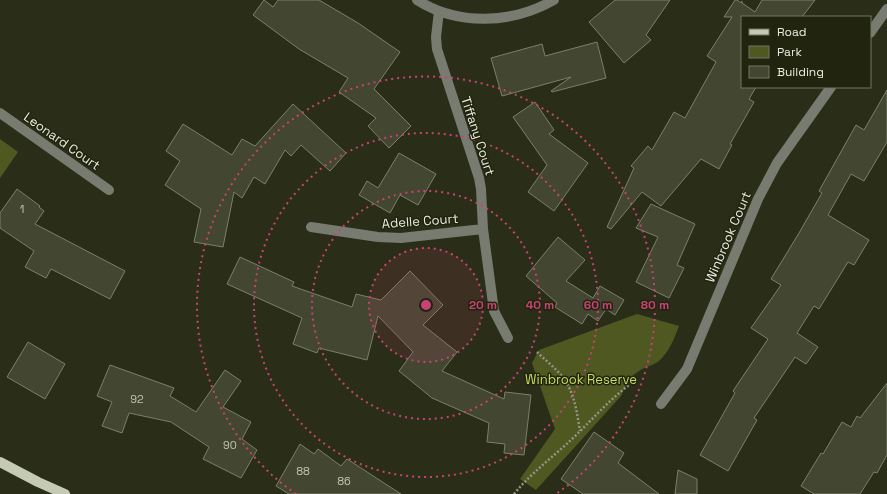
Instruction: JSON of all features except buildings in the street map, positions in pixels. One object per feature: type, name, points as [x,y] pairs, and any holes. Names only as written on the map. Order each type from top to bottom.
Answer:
[{"type":"main road","points":[[0,462],[65,494]]},
{"type":"street","points":[[417,0],[439,11],[463,17],[486,19],[509,17],[532,11],[554,0]]},
{"type":"street","points":[[871,32],[887,9]]},
{"type":"street","name":"Tiffany Court","points":[[439,11],[436,37],[437,49],[479,178],[483,229],[494,311],[508,338]]},
{"type":"street","name":"Winbrook Court","points":[[661,404],[687,369],[758,199],[777,163],[830,88]]},
{"type":"street","name":"Leonard Court","points":[[0,113],[109,190]]},
{"type":"street","name":"Adelle Court","points":[[311,226],[378,237],[401,238],[483,229]]},
{"type":"path","points":[[537,352],[564,378],[570,389],[576,409],[580,431]]},
{"type":"path","points":[[514,494],[525,481],[619,393],[629,386]]},
{"type":"green space","points":[[0,139],[18,152],[0,178]]},
{"type":"green space","name":"Winbrook Reserve","points":[[637,314],[679,326],[668,349],[659,361],[638,371],[632,377],[621,396],[536,490],[520,479],[555,429],[532,363],[539,350]]}]
